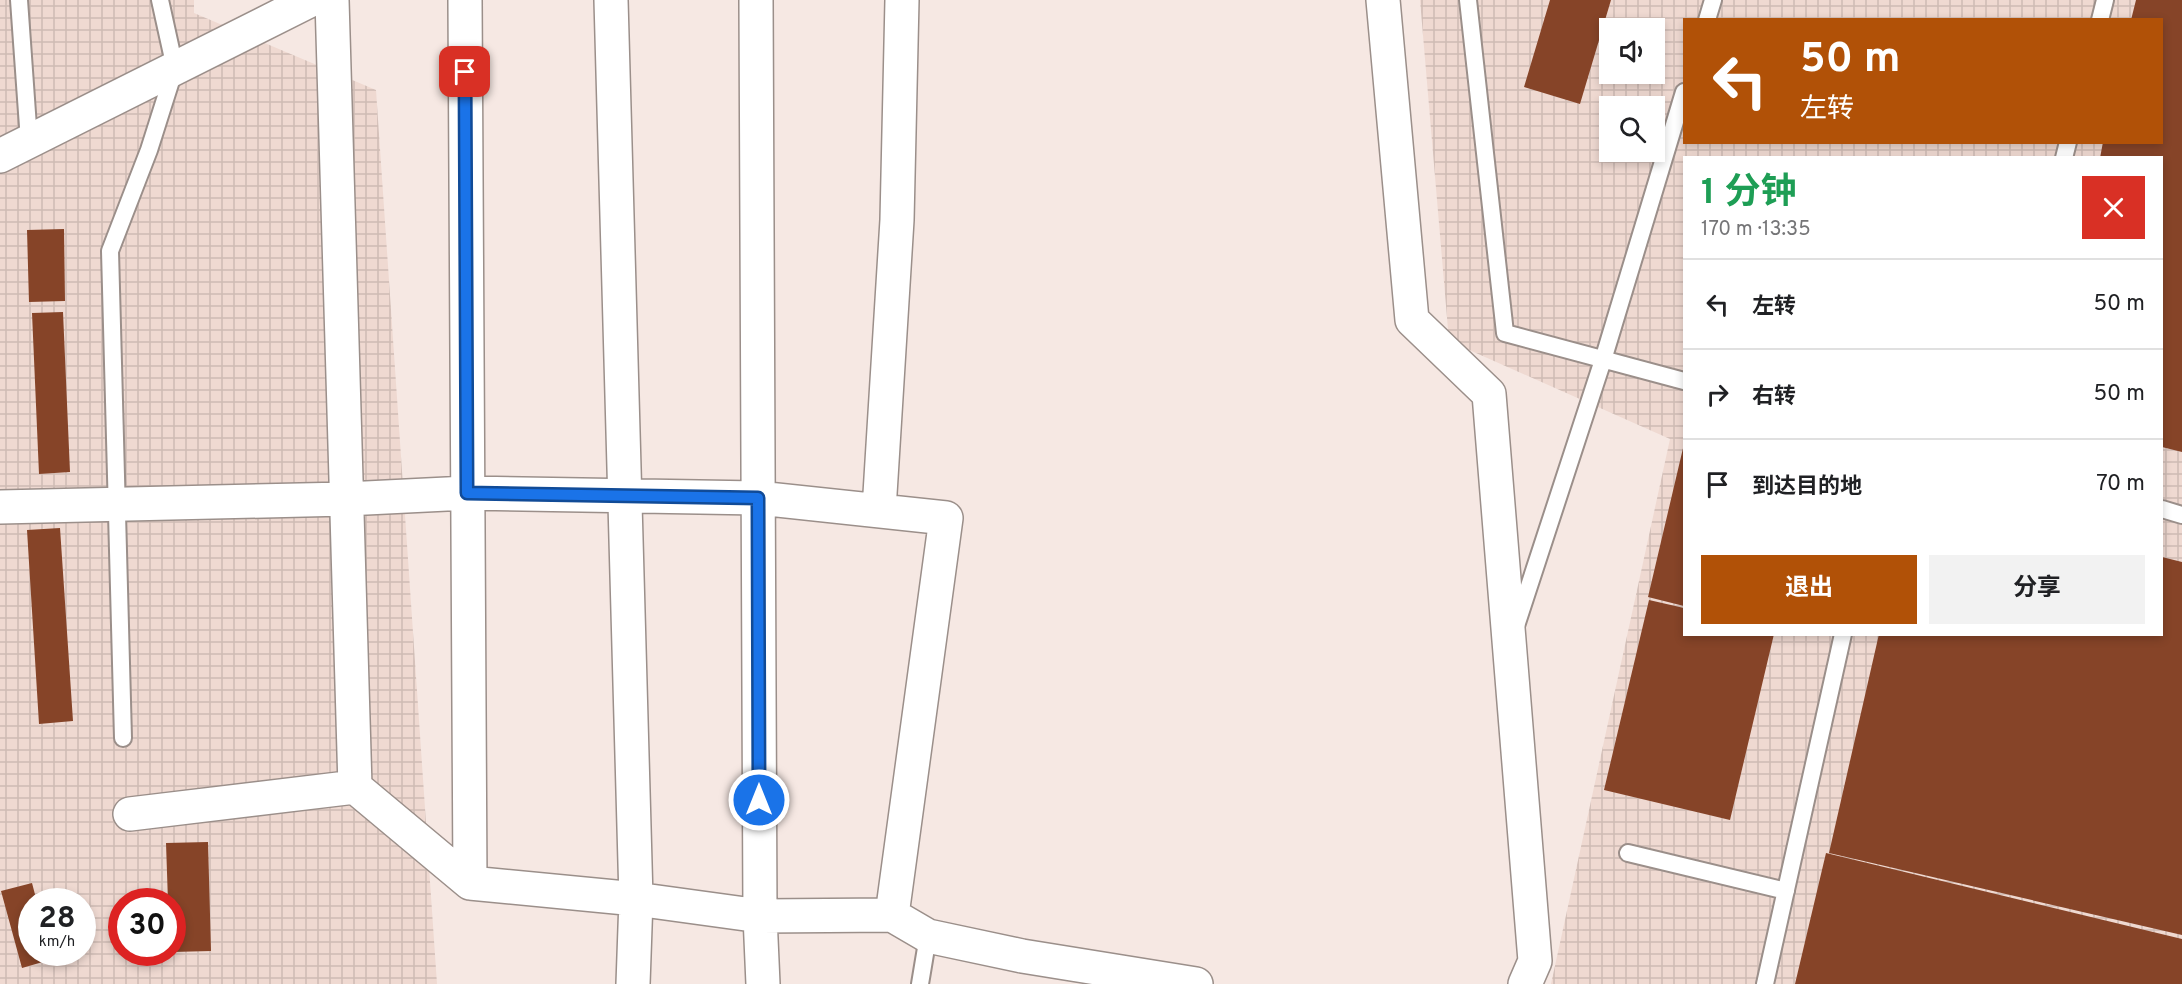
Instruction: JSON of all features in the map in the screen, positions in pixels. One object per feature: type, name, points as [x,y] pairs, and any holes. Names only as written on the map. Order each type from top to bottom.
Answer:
[{"type":"street","points":[[0,156],[311,0]]},
{"type":"street","points":[[332,0],[355,787]]},
{"type":"street","points":[[465,0],[470,883]]},
{"type":"street","points":[[611,0],[636,899],[633,984]]},
{"type":"street","points":[[756,0],[760,916],[763,984]]},
{"type":"street","points":[[879,510],[897,220],[902,0]]},
{"type":"street","points":[[1383,0],[1412,320],[1489,394],[1534,961],[1525,984]]},
{"type":"street","points":[[0,507],[346,499],[467,493],[758,498],[946,518],[892,915]]},
{"type":"street","points":[[130,814],[355,787],[470,883],[636,899],[760,916],[892,915],[928,936],[1021,970],[1196,984]]},
{"type":"lane","points":[[19,0],[29,141]]},
{"type":"lane","points":[[123,738],[110,251],[149,150],[175,68],[160,0]]},
{"type":"lane","points":[[1468,0],[1505,333],[1683,381]]},
{"type":"lane","points":[[1708,18],[1713,0]]},
{"type":"lane","points":[[2101,18],[2106,0]]},
{"type":"lane","points":[[1509,648],[1603,360],[1683,95]]},
{"type":"lane","points":[[2163,509],[2182,514]]},
{"type":"lane","points":[[1765,984],[1843,636]]},
{"type":"lane","points":[[1628,853],[1786,891]]},
{"type":"lane","points":[[920,984],[928,936]]},
{"type":"shaded area","points":[[0,0],[194,0],[194,13],[376,90],[437,984],[0,984]]},
{"type":"shaded area","points":[[1420,0],[2182,0],[2182,984],[1551,984],[1670,439],[1449,341]]},
{"type":"building","points":[[1550,0],[1611,0],[1606,18],[1599,18],[1599,40],[1580,104],[1524,87]]},
{"type":"building","points":[[2136,0],[2182,0],[2182,452],[2163,447],[2163,156],[2100,156],[2103,144],[2163,144],[2163,18],[2132,18]]},
{"type":"building","points":[[64,229],[65,301],[29,302],[27,230]]},
{"type":"building","points":[[63,312],[70,472],[39,474],[32,313]]},
{"type":"building","points":[[1683,448],[1683,606],[1648,597]]},
{"type":"building","points":[[60,528],[73,721],[39,724],[27,530]]},
{"type":"building","points":[[2163,557],[2182,562],[2182,935],[1829,853],[1879,636],[2163,636]]},
{"type":"building","points":[[1649,600],[1683,608],[1683,636],[1774,636],[1730,820],[1604,790]]},
{"type":"building","points":[[208,842],[211,951],[186,952],[186,888],[168,888],[166,843]]},
{"type":"building","points":[[1826,853],[2182,939],[2182,984],[1795,984]]},
{"type":"building","points":[[32,883],[33,888],[18,888],[18,953],[1,891]]},
{"type":"route","points":[[465,72],[467,493],[758,498],[759,800]]}]
